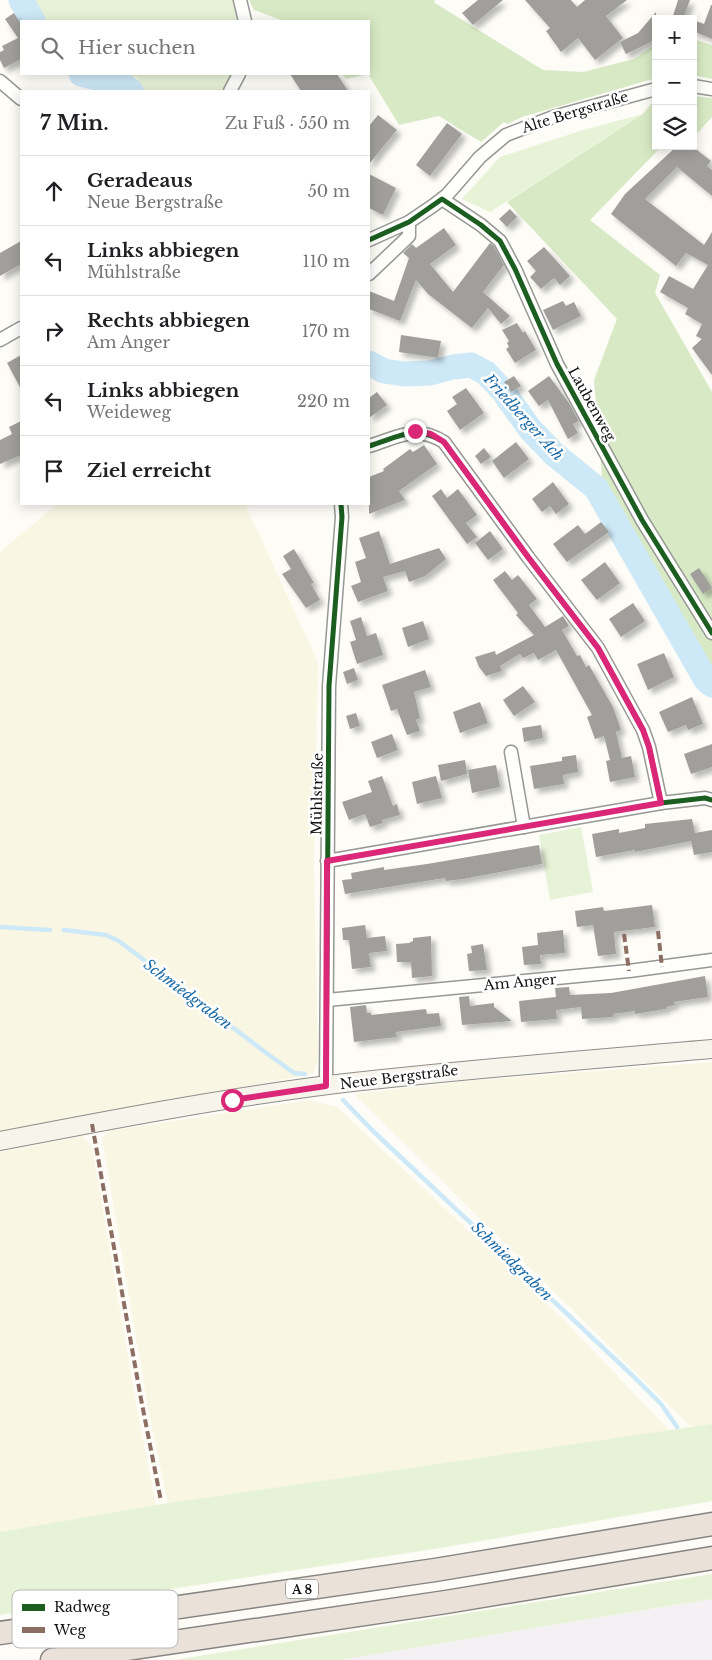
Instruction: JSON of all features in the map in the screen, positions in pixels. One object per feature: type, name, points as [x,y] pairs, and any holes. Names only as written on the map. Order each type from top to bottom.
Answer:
[{"type":"highway","name":"A 8","points":[[178,1607],[435,1570],[712,1524]]},
{"type":"highway","points":[[178,1641],[446,1602],[712,1558]]},
{"type":"highway","points":[[52,1660],[134,1648]]},
{"type":"main road","name":"Neue Bergstraße","points":[[0,1141],[213,1103],[326,1086],[460,1070],[712,1049]]},
{"type":"street","points":[[240,0],[245,20]]},
{"type":"street","points":[[231,90],[238,75]]},
{"type":"street","points":[[0,81],[20,98]]},
{"type":"street","points":[[697,87],[712,89]]},
{"type":"street","name":"Alte Bergstraße","points":[[370,240],[409,222],[442,199],[480,157],[506,135],[544,120],[652,90]]},
{"type":"street","name":"Laubenweg","points":[[442,199],[481,224],[500,240],[515,269],[557,364],[642,520],[712,633]]},
{"type":"street","points":[[370,273],[409,236],[409,222]]},
{"type":"street","points":[[0,340],[20,329]]},
{"type":"street","points":[[370,446],[415,431],[431,434],[444,442],[528,557],[598,648],[643,730],[649,747],[661,803]]},
{"type":"street","name":"Mühlstraße","points":[[326,1086],[329,686],[342,517],[341,505]]},
{"type":"street","points":[[512,752],[524,828]]},
{"type":"street","points":[[327,861],[661,803],[705,798],[712,800]]},
{"type":"street","name":"Am Anger","points":[[327,1000],[629,972],[712,960]]},
{"type":"shaded area","points":[[56,505],[245,505],[318,662],[314,863],[318,1059],[313,1074],[0,1131],[0,552]]},
{"type":"shaded area","points":[[712,1062],[712,1424],[692,1428],[354,1094],[466,1081]]},
{"type":"shaded area","points":[[310,1100],[337,1107],[565,1321],[671,1432],[168,1504],[147,1402],[102,1138],[108,1131]]},
{"type":"shaded area","points":[[82,1136],[92,1146],[136,1403],[156,1505],[0,1532],[0,1152]]},
{"type":"shaded area","points":[[712,1599],[712,1660],[339,1660]]},
{"type":"green space","points":[[24,0],[234,0],[241,16],[240,20],[34,20]]},
{"type":"green space","points":[[249,0],[434,0],[435,3],[543,70],[583,72],[634,59],[652,47],[652,79],[522,117],[507,124],[504,122],[481,142],[439,116],[399,125],[369,75],[370,20],[281,20],[254,10]]},
{"type":"green space","points":[[697,40],[712,45],[712,79],[697,76]]},
{"type":"green space","points":[[127,75],[231,75],[223,90],[119,90],[139,78]]},
{"type":"green space","points":[[343,75],[364,75],[346,79]]},
{"type":"green space","points":[[697,96],[712,98],[712,117],[697,134]]},
{"type":"green space","points":[[652,103],[652,150],[658,150],[590,220],[660,275],[655,293],[712,392],[712,675],[604,501],[594,380],[617,319],[507,202],[643,114]]},
{"type":"green space","points":[[643,114],[490,212],[462,199],[500,157],[583,130]]},
{"type":"green space","points":[[581,827],[593,892],[550,900],[539,835]]},
{"type":"green space","points":[[712,1424],[712,1501],[434,1549],[164,1590],[12,1590],[12,1613],[0,1615],[0,1532],[156,1505]]},
{"type":"green space","points":[[712,1574],[712,1599],[339,1660],[174,1660]]},
{"type":"building","points":[[478,0],[503,0],[473,25],[462,13]]},
{"type":"building","points":[[525,0],[571,0],[577,7],[585,0],[627,0],[606,16],[623,38],[595,60],[578,38],[561,52],[546,31],[550,28]]},
{"type":"building","points":[[678,0],[690,0],[684,15],[673,15]]},
{"type":"building","points":[[712,5],[712,39],[697,33],[697,21],[704,24]]},
{"type":"building","points":[[14,13],[20,22],[20,60],[4,68],[0,60],[0,52],[4,50],[2,46],[18,38],[5,19]]},
{"type":"building","points":[[652,17],[652,41],[626,54],[620,42],[638,33]]},
{"type":"building","points":[[291,75],[338,75],[347,90],[300,90]]},
{"type":"building","points":[[378,115],[397,130],[370,163],[370,125]]},
{"type":"building","points":[[447,123],[462,134],[430,176],[416,165]]},
{"type":"building","points":[[673,150],[697,150],[711,161],[707,166],[712,170],[712,196],[677,167],[645,199],[704,245],[712,232],[712,375],[692,348],[702,339],[696,336],[702,324],[685,314],[688,308],[660,292],[669,276],[693,289],[708,265],[686,253],[676,266],[611,214],[625,194]]},
{"type":"building","points":[[370,175],[396,188],[383,215],[370,208]]},
{"type":"building","points":[[510,209],[517,217],[507,227],[499,219]]},
{"type":"building","points":[[444,228],[456,245],[430,264],[453,292],[490,243],[494,246],[504,265],[483,292],[510,316],[501,324],[488,308],[472,328],[428,294],[416,280],[400,321],[370,309],[370,291],[394,301],[409,258],[403,253],[412,244],[416,248]]},
{"type":"building","points":[[20,242],[20,265],[0,276],[0,253]]},
{"type":"building","points":[[544,247],[570,276],[560,285],[554,278],[541,289],[530,277],[536,271],[527,261]]},
{"type":"building","points":[[563,301],[566,306],[574,302],[581,316],[553,330],[543,310]]},
{"type":"building","points":[[517,323],[523,333],[525,331],[536,350],[515,363],[506,349],[509,347],[507,343],[509,341],[502,330]]},
{"type":"building","points":[[401,335],[441,341],[438,358],[399,352]]},
{"type":"building","points":[[20,356],[20,387],[7,363]]},
{"type":"building","points":[[514,376],[521,386],[511,392],[504,382]]},
{"type":"building","points":[[549,376],[569,403],[579,421],[573,424],[578,433],[568,439],[548,400],[539,406],[528,391]]},
{"type":"building","points":[[466,388],[484,413],[460,430],[447,411],[457,404],[452,397]]},
{"type":"building","points":[[377,392],[387,405],[370,417],[370,397]]},
{"type":"building","points":[[20,422],[20,455],[0,464],[0,440],[12,434],[9,427]]},
{"type":"building","points":[[516,442],[529,459],[504,478],[492,461]]},
{"type":"building","points":[[424,445],[437,464],[399,491],[405,500],[369,514],[370,477],[384,471],[383,469],[410,449],[413,452]]},
{"type":"building","points":[[484,448],[491,457],[481,464],[475,456]]},
{"type":"building","points":[[553,482],[569,504],[556,514],[550,506],[542,512],[532,499]]},
{"type":"building","points":[[441,489],[447,498],[458,489],[477,515],[466,523],[477,537],[467,544],[432,496]]},
{"type":"building","points":[[601,522],[609,532],[567,562],[553,544],[578,525],[585,534]]},
{"type":"building","points":[[379,531],[390,564],[439,548],[446,559],[425,576],[409,582],[405,571],[383,577],[388,591],[358,602],[351,586],[361,582],[355,562],[366,558],[359,538]]},
{"type":"building","points":[[490,531],[503,549],[488,560],[475,543]]},
{"type":"building","points":[[294,549],[314,583],[311,584],[320,600],[306,608],[282,574],[291,569],[283,556]]},
{"type":"building","points":[[605,562],[620,583],[597,600],[581,580]]},
{"type":"building","points":[[699,568],[712,588],[703,594],[690,574]]},
{"type":"building","points":[[505,571],[512,580],[518,575],[537,599],[529,605],[545,627],[563,616],[569,626],[562,630],[577,656],[580,655],[586,667],[589,665],[613,707],[621,730],[616,732],[622,758],[631,756],[635,777],[610,782],[606,761],[610,760],[604,736],[595,739],[587,717],[592,715],[556,650],[538,660],[534,653],[523,658],[520,654],[500,666],[502,671],[486,676],[479,667],[475,657],[495,651],[496,655],[534,635],[516,615],[518,613],[493,580]]},
{"type":"building","points":[[633,603],[645,621],[621,637],[609,619]]},
{"type":"building","points":[[361,617],[367,636],[376,633],[383,655],[357,664],[350,642],[356,640],[350,621]]},
{"type":"building","points":[[423,621],[429,639],[408,647],[402,628]]},
{"type":"building","points":[[664,653],[674,677],[648,690],[637,664]]},
{"type":"building","points":[[354,668],[358,680],[347,684],[343,672]]},
{"type":"building","points":[[425,670],[431,687],[414,692],[420,718],[416,720],[420,731],[407,735],[397,709],[391,711],[382,685]]},
{"type":"building","points":[[523,686],[535,702],[514,716],[503,700]]},
{"type":"building","points":[[692,697],[703,724],[688,730],[686,725],[668,732],[659,712]]},
{"type":"building","points":[[480,702],[488,723],[460,733],[453,712]]},
{"type":"building","points":[[356,713],[360,726],[350,729],[346,716]]},
{"type":"building","points":[[541,725],[543,738],[524,742],[522,728]]},
{"type":"building","points":[[392,734],[398,750],[377,758],[371,742]]},
{"type":"building","points":[[712,744],[712,767],[691,774],[684,754]]},
{"type":"building","points":[[576,755],[578,772],[563,775],[564,784],[534,789],[530,766],[562,761],[562,757]]},
{"type":"building","points":[[465,760],[467,774],[441,781],[438,765]]},
{"type":"building","points":[[496,765],[500,787],[472,793],[468,770]]},
{"type":"building","points":[[382,776],[393,806],[397,804],[400,815],[382,820],[383,823],[370,827],[365,814],[349,820],[342,802],[372,792],[368,781]]},
{"type":"building","points":[[436,776],[442,798],[417,804],[412,782]]},
{"type":"building","points":[[692,819],[695,833],[712,830],[712,852],[694,855],[691,841],[635,852],[635,850],[596,857],[592,834],[619,829],[619,833],[645,828],[645,824]]},
{"type":"building","points":[[539,845],[542,864],[463,879],[446,881],[445,878],[345,894],[342,880],[352,879],[351,873],[384,867],[384,870],[427,864]]},
{"type":"building","points":[[652,905],[655,927],[614,932],[616,954],[598,956],[593,925],[577,927],[575,911],[603,907],[604,911]]},
{"type":"building","points":[[365,925],[367,938],[385,936],[387,951],[369,953],[371,967],[352,969],[349,940],[343,940],[342,928]]},
{"type":"building","points":[[563,930],[565,953],[540,955],[541,964],[524,965],[522,947],[538,945],[537,933]]},
{"type":"building","points":[[431,936],[432,976],[412,978],[411,962],[397,962],[396,944],[409,943],[413,941],[413,938]]},
{"type":"building","points":[[483,944],[487,970],[469,971],[467,954],[472,953],[471,946]]},
{"type":"building","points":[[705,976],[708,997],[674,1002],[675,1005],[666,1007],[666,1009],[635,1014],[635,1011],[613,1014],[613,1017],[582,1019],[581,1007],[556,1010],[557,1019],[521,1022],[519,1001],[556,997],[555,988],[569,987],[570,995],[611,993]]},
{"type":"building","points":[[469,996],[470,1006],[494,1003],[494,1007],[512,1021],[462,1025],[459,997]]},
{"type":"building","points":[[366,1005],[367,1013],[371,1013],[371,1015],[426,1009],[427,1014],[439,1013],[441,1026],[396,1032],[397,1037],[354,1042],[350,1007]]},
{"type":"waterway","name":"Friedberger Ach","points":[[21,0],[32,20]]},
{"type":"waterway","name":"Friedberger Ach","points":[[85,75],[122,84],[130,90]]},
{"type":"waterway","name":"Friedberger Ach","points":[[370,364],[384,371],[404,374],[430,373],[471,365],[486,373],[503,391],[530,429],[554,454],[596,488],[706,680],[712,685]]},
{"type":"waterway","name":"Schmiedgraben","points":[[0,927],[50,930]]},
{"type":"waterway","name":"Schmiedgraben","points":[[64,930],[106,935],[119,941],[294,1073],[305,1074]]},
{"type":"waterway","name":"Schmiedgraben","points":[[343,1100],[372,1130],[633,1376],[661,1404],[677,1427]]},
{"type":"marked path","points":[[658,931],[662,967]]},
{"type":"marked path","points":[[624,934],[629,971]]},
{"type":"marked path","points":[[92,1124],[161,1501]]},
{"type":"cycle path","points":[[370,240],[409,222],[442,199],[481,225],[500,241],[515,269],[557,364],[642,520],[712,633]]},
{"type":"cycle path","points":[[370,446],[398,436],[415,433],[434,437],[444,442],[528,557],[598,648],[643,730],[649,747],[661,803],[705,798],[712,800]]},
{"type":"cycle path","points":[[326,1086],[329,686],[342,517],[341,505]]},
{"type":"route","points":[[232,1100],[326,1086],[327,861],[661,803],[649,747],[643,730],[636,714],[598,648],[528,557],[444,442],[431,434],[415,431]]}]
